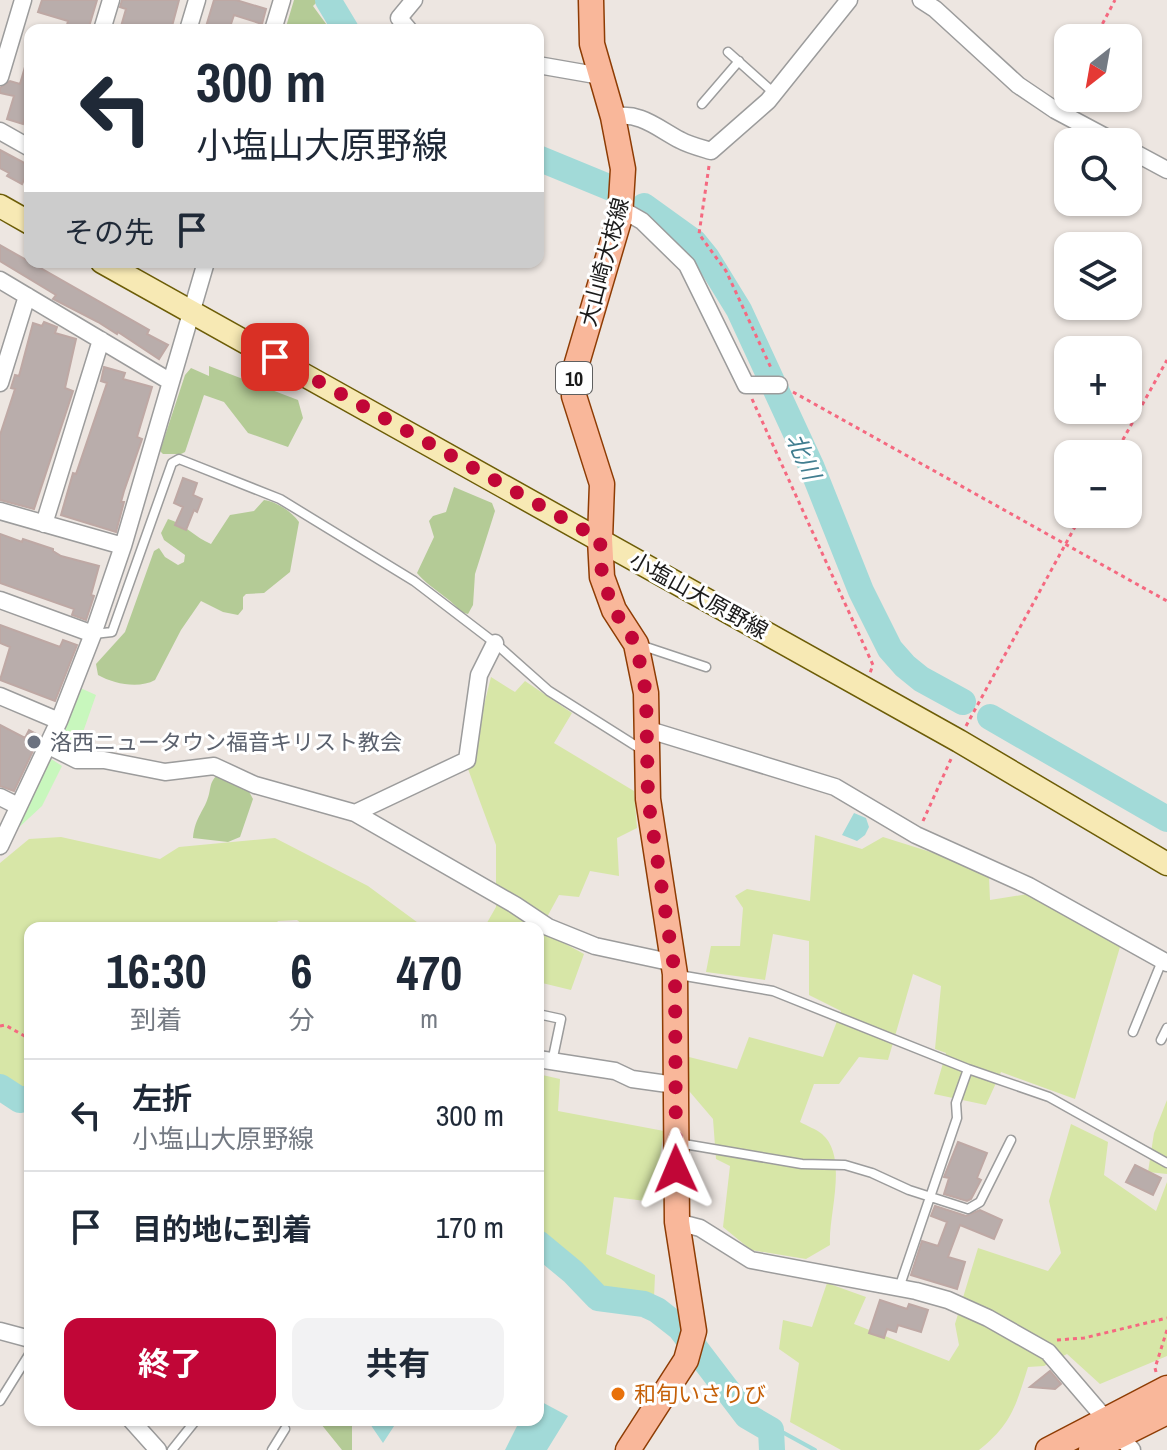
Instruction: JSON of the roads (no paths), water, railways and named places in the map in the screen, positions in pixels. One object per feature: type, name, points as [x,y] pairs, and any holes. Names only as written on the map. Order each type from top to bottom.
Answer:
[{"type":"main road","name":"大山崎大枝線","points":[[591,0],[592,44],[613,117],[623,169],[621,209],[574,373],[574,396],[602,484],[602,577],[614,610],[636,644],[646,693],[648,799],[674,969],[677,1222],[694,1331],[686,1360],[628,1450]]},
{"type":"main road","points":[[0,206],[24,220]]},
{"type":"main road","name":"小塩山大原野線","points":[[113,268],[864,687],[1167,864]]},
{"type":"main road","points":[[1091,1450],[1120,1435],[1166,1396]]},
{"type":"main road","points":[[1048,1450],[1120,1435]]},
{"type":"street","points":[[0,77],[23,0]]},
{"type":"street","points":[[104,24],[111,0]]},
{"type":"street","points":[[190,24],[197,0]]},
{"type":"street","points":[[275,24],[282,0]]},
{"type":"street","points":[[404,24],[399,18],[414,0]]},
{"type":"street","points":[[613,117],[629,114],[655,125],[682,142],[711,151],[774,93],[849,0]]},
{"type":"street","points":[[921,0],[935,9],[1018,85],[1089,128]]},
{"type":"street","points":[[544,66],[601,76]]},
{"type":"street","points":[[0,131],[24,145]]},
{"type":"street","points":[[1142,157],[1167,170]]},
{"type":"street","points":[[621,209],[642,221],[687,265],[746,385],[779,385]]},
{"type":"street","points":[[0,846],[59,721],[93,634],[123,546],[204,268]]},
{"type":"street","points":[[0,280],[171,382]]},
{"type":"street","points":[[0,383],[27,296]]},
{"type":"street","points":[[44,524],[101,340]]},
{"type":"street","points":[[0,511],[123,546]]},
{"type":"street","points":[[0,600],[93,634]]},
{"type":"street","points":[[355,813],[467,760],[479,675],[495,643]]},
{"type":"street","points":[[0,696],[59,721]]},
{"type":"street","points":[[647,741],[835,787],[916,835],[1029,886],[1165,962]]},
{"type":"street","points":[[47,745],[77,760],[104,760],[165,772],[214,766],[255,785],[355,813],[540,922]]},
{"type":"street","points":[[0,797],[18,806]]},
{"type":"street","points":[[544,924],[595,946],[674,969]]},
{"type":"street","points":[[545,1060],[615,1071],[632,1079],[675,1085]]},
{"type":"street","points":[[677,1222],[700,1228],[751,1260],[899,1288],[948,1300],[988,1318],[1048,1352],[1120,1435]]},
{"type":"street","points":[[0,1331],[24,1337]]},
{"type":"street","points":[[136,1426],[158,1450]]},
{"type":"lane","points":[[728,52],[774,93]]},
{"type":"lane","points":[[702,104],[739,61]]},
{"type":"lane","points":[[93,634],[112,632],[172,463],[179,459],[280,499],[414,581],[495,643],[549,691],[647,741]]},
{"type":"lane","points":[[636,644],[706,667]]},
{"type":"lane","points":[[1133,1032],[1165,962]]},
{"type":"lane","points":[[674,969],[773,991],[968,1069],[1049,1097],[1167,1163]]},
{"type":"lane","points":[[544,1015],[561,1019],[545,1060]]},
{"type":"lane","points":[[1161,1040],[1167,1028]]},
{"type":"lane","points":[[899,1288],[957,1118],[956,1103],[968,1069]]},
{"type":"lane","points":[[675,1142],[802,1164],[845,1165],[968,1209],[980,1202],[1011,1140]]},
{"type":"lane","points":[[0,1401],[24,1363]]},
{"type":"lane","points":[[172,1450],[191,1426]]},
{"type":"lane","points":[[272,1450],[285,1429]]},
{"type":"water","points":[[854,813],[866,818],[869,827],[857,841],[842,835]]},
{"type":"water","points":[[544,1403],[568,1416],[547,1450],[505,1450],[517,1426],[544,1426]]},
{"type":"water","points":[[371,1426],[394,1426],[383,1443]]},
{"type":"waterway","name":"北川","points":[[328,0],[342,24]]},
{"type":"waterway","name":"北川","points":[[544,160],[611,188]]},
{"type":"waterway","name":"北川","points":[[644,206],[694,242],[739,310],[812,468],[861,591],[890,649],[921,679],[963,702]]},
{"type":"waterway","name":"北川","points":[[990,717],[1167,819]]},
{"type":"waterway","points":[[0,1087],[20,1100],[24,1099]]},
{"type":"waterway","points":[[544,1248],[598,1298],[644,1304],[680,1328],[747,1416],[771,1430],[772,1450]]},
{"type":"waterway","points":[[771,1430],[784,1433],[815,1450]]},
{"type":"place","name":"洛西ニュータウン福音キリスト教会","points":[[34,742]]},
{"type":"place","name":"和旬いさりび","points":[[618,1394]]}]
